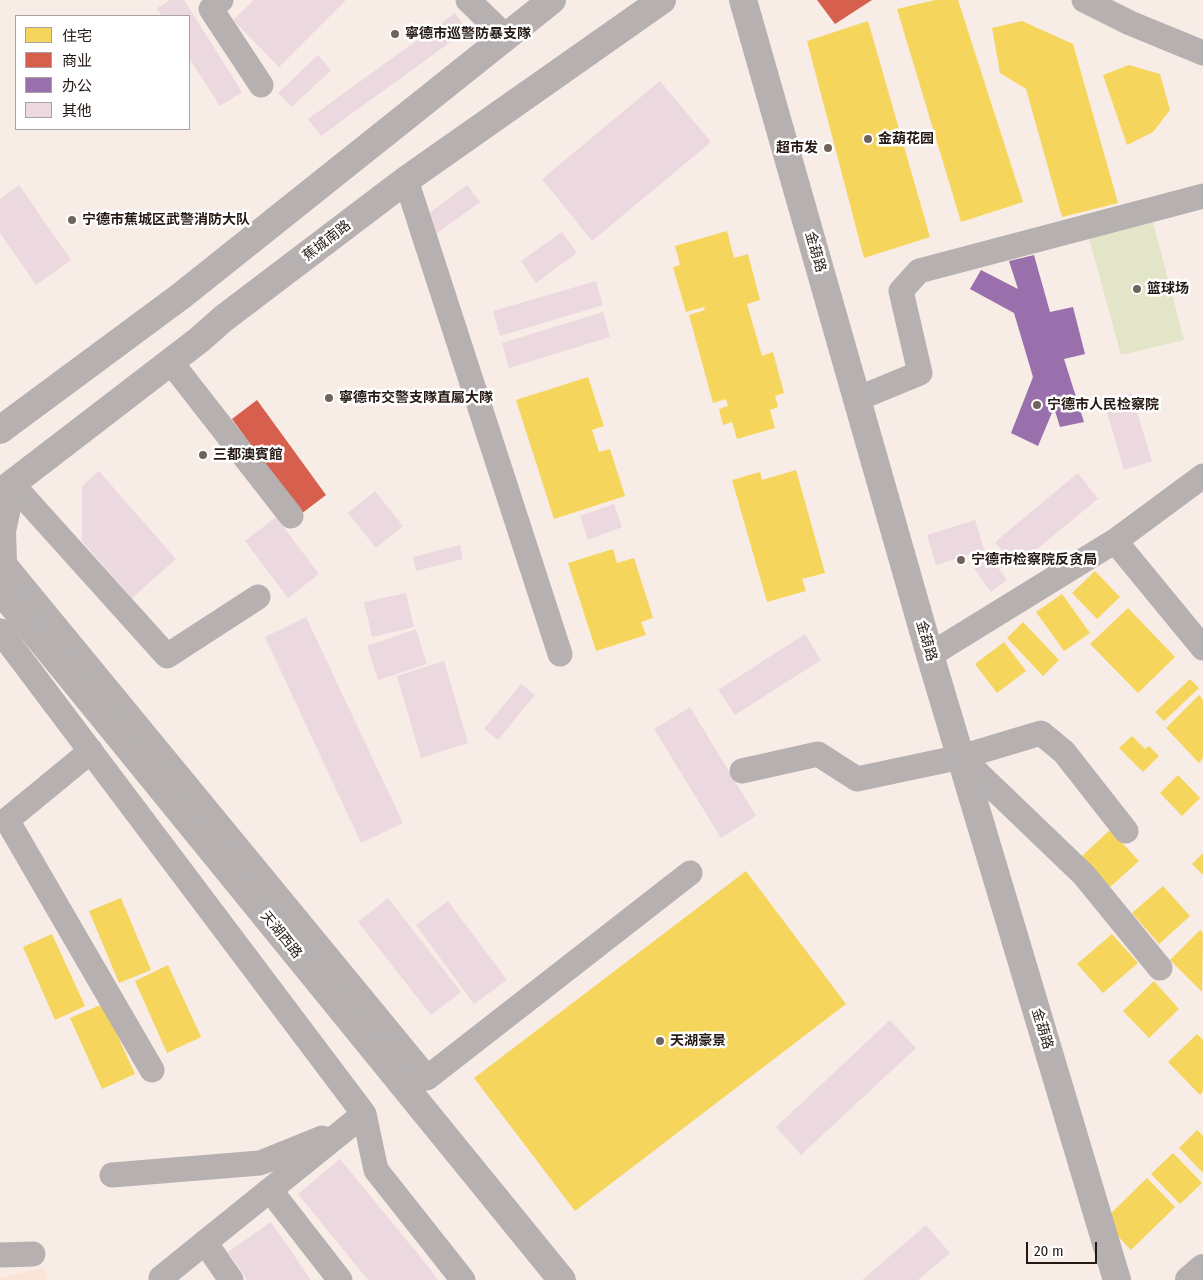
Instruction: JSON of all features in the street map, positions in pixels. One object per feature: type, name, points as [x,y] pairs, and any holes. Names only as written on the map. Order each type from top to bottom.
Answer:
[{"type":"highway","points":[[3,428],[181,296],[552,0]]},
{"type":"highway","name":"蕉城南路","points":[[6,489],[224,318],[406,180],[662,0]]},
{"type":"main road","points":[[3,596],[2,530],[6,489]]},
{"type":"main road","name":"天湖西路","points":[[3,596],[562,1280]]},
{"type":"street","points":[[222,0],[211,9],[261,84]]},
{"type":"street","points":[[468,0],[505,36]]},
{"type":"street","name":"金葫路","points":[[743,0],[930,655],[1117,1280]]},
{"type":"street","points":[[1084,0],[1130,23],[1203,53]]},
{"type":"street","points":[[406,180],[560,654]]},
{"type":"street","points":[[857,399],[920,373],[901,291],[918,272],[1203,196]]},
{"type":"street","points":[[170,361],[291,516]]},
{"type":"street","points":[[930,655],[1115,541],[1203,476]]},
{"type":"street","points":[[6,489],[167,656],[258,597]]},
{"type":"street","points":[[1115,541],[1203,648]]},
{"type":"street","points":[[2,561],[427,1078],[690,873]]},
{"type":"street","points":[[0,631],[90,751],[356,1121],[376,1170],[463,1280]]},
{"type":"street","points":[[742,771],[818,754],[857,779],[961,757],[1040,734],[1064,752],[1126,831]]},
{"type":"street","points":[[90,751],[7,820],[152,1070]]},
{"type":"street","points":[[961,757],[1084,875],[1160,968]]},
{"type":"street","points":[[112,1175],[260,1163],[356,1121]]},
{"type":"street","points":[[161,1278],[356,1121]]},
{"type":"street","points":[[270,1190],[340,1280]]},
{"type":"street","points":[[205,1242],[231,1280]]},
{"type":"street","points":[[0,1255],[33,1254]]},
{"type":"street","points":[[1189,1280],[1203,1268]]},
{"type":"shaded area","points":[[44,1267],[47,1280],[0,1280],[0,1278]]},
{"type":"green space","name":"篮球场","points":[[1153,222],[1184,340],[1121,355],[1089,238]]},
{"type":"building: 住宅","name":"金葫花园","points":[[935,0],[958,0],[1023,202],[961,222],[897,9]]},
{"type":"building: 住宅","name":"金葫花园","points":[[868,21],[930,237],[864,258],[807,41]]},
{"type":"building: 住宅","points":[[1022,21],[1073,44],[1118,203],[1062,217],[1026,89],[1000,73],[992,28]]},
{"type":"building: 住宅","points":[[1129,65],[1160,74],[1170,110],[1153,132],[1127,145],[1103,75]]},
{"type":"building: 住宅","points":[[727,231],[734,258],[748,254],[760,300],[747,304],[762,356],[773,352],[784,393],[775,396],[778,407],[770,410],[775,428],[737,439],[732,422],[723,425],[719,409],[728,406],[726,399],[713,403],[689,315],[705,310],[704,307],[686,312],[673,267],[680,265],[675,246]]},
{"type":"building: 住宅","points":[[588,377],[604,426],[592,430],[599,452],[610,449],[625,496],[554,519],[516,400]]},
{"type":"building: 住宅","points":[[796,470],[825,573],[802,579],[806,591],[767,602],[732,480],[760,472],[762,480]]},
{"type":"building: 住宅","points":[[613,549],[617,563],[634,558],[653,618],[641,622],[646,635],[596,651],[568,563]]},
{"type":"building: 住宅","points":[[1095,571],[1120,597],[1097,619],[1072,593]]},
{"type":"building: 住宅","points":[[1062,594],[1090,633],[1064,651],[1036,612]]},
{"type":"building: 住宅","points":[[1128,608],[1175,657],[1138,693],[1090,644]]},
{"type":"building: 住宅","points":[[1023,622],[1059,660],[1043,676],[1007,638]]},
{"type":"building: 住宅","points":[[1004,642],[1026,671],[997,693],[975,664]]},
{"type":"building: 住宅","points":[[1190,679],[1199,688],[1164,721],[1155,712]]},
{"type":"building: 住宅","points":[[1199,695],[1203,700],[1203,758],[1199,763],[1166,728]]},
{"type":"building: 住宅","points":[[1132,736],[1145,749],[1149,746],[1159,756],[1143,772],[1119,748]]},
{"type":"building: 住宅","points":[[1178,775],[1200,798],[1182,816],[1160,793]]},
{"type":"building: 住宅","points":[[1110,830],[1139,861],[1110,887],[1082,856]]},
{"type":"building: 住宅","points":[[1203,853],[1203,875],[1192,864]]},
{"type":"building: 住宅","name":"天湖豪景","points":[[746,871],[846,1004],[575,1211],[474,1078]]},
{"type":"building: 住宅","points":[[1163,886],[1190,916],[1159,944],[1132,913]]},
{"type":"building: 住宅","points":[[121,898],[151,970],[119,983],[89,911]]},
{"type":"building: 住宅","points":[[1200,930],[1203,933],[1202,992],[1170,960]]},
{"type":"building: 住宅","points":[[52,934],[85,1006],[55,1020],[23,947]]},
{"type":"building: 住宅","points":[[1112,934],[1138,963],[1103,993],[1077,964]]},
{"type":"building: 住宅","points":[[168,965],[201,1037],[167,1053],[135,981]]},
{"type":"building: 住宅","points":[[1154,981],[1179,1009],[1149,1038],[1123,1011]]},
{"type":"building: 住宅","points":[[103,1004],[135,1074],[102,1089],[70,1018]]},
{"type":"building: 住宅","points":[[1197,1034],[1203,1040],[1203,1091],[1200,1095],[1168,1062]]},
{"type":"building: 住宅","points":[[1197,1130],[1203,1136],[1203,1173],[1179,1148]]},
{"type":"building: 住宅","points":[[1173,1153],[1202,1183],[1180,1204],[1151,1174]]},
{"type":"building: 住宅","points":[[1147,1178],[1175,1207],[1131,1250],[1103,1221]]},
{"type":"building: 商业","points":[[817,0],[872,0],[835,24]]},
{"type":"building: 商业","points":[[257,400],[326,495],[301,514],[232,419]]},
{"type":"building: 办公","name":"宁德市人民检察院","points":[[1034,255],[1050,312],[1073,307],[1085,354],[1064,359],[1084,422],[1060,427],[1054,408],[1038,446],[1011,433],[1033,377],[1014,313],[970,289],[981,270],[1018,289],[1009,261]]},
{"type":"building: 其他","points":[[170,0],[184,0],[242,92],[220,106],[190,60],[190,15],[161,15],[157,8]]},
{"type":"building: 其他","points":[[254,0],[346,0],[279,67],[233,20]]},
{"type":"building: 其他","points":[[455,13],[467,30],[321,136],[308,119]]},
{"type":"building: 其他","points":[[318,55],[331,70],[292,107],[278,93]]},
{"type":"building: 其他","points":[[660,81],[711,142],[592,241],[542,179]]},
{"type":"building: 其他","points":[[19,185],[71,260],[36,285],[0,233],[0,199]]},
{"type":"building: 其他","points":[[467,185],[480,202],[436,234],[424,217]]},
{"type":"building: 其他","points":[[562,232],[577,253],[536,283],[521,261]]},
{"type":"building: 其他","points":[[596,281],[603,305],[500,336],[493,311]]},
{"type":"building: 其他","points":[[603,312],[610,337],[509,368],[502,343]]},
{"type":"building: 其他","points":[[1131,393],[1152,461],[1124,470],[1104,402]]},
{"type":"building: 其他","points":[[99,471],[176,559],[132,598],[82,541],[82,486]]},
{"type":"building: 其他","points":[[1078,473],[1098,499],[1015,567],[995,542]]},
{"type":"building: 其他","points":[[375,491],[403,526],[376,548],[348,513]]},
{"type":"building: 其他","points":[[614,504],[622,527],[588,540],[580,516]]},
{"type":"building: 其他","points":[[276,517],[319,574],[288,598],[245,541]]},
{"type":"building: 其他","points":[[975,520],[984,550],[936,565],[927,535]]},
{"type":"building: 其他","points":[[460,545],[463,559],[416,571],[413,557]]},
{"type":"building: 其他","points":[[989,555],[1007,580],[991,592],[973,567]]},
{"type":"building: 其他","points":[[406,593],[414,627],[372,637],[364,602]]},
{"type":"building: 其他","points":[[306,617],[403,823],[361,843],[265,637]]},
{"type":"building: 其他","points":[[416,629],[427,664],[378,680],[367,646]]},
{"type":"building: 其他","points":[[805,634],[821,660],[735,715],[718,690]]},
{"type":"building: 其他","points":[[444,661],[468,743],[421,758],[397,676]]},
{"type":"building: 其他","points":[[521,684],[535,695],[498,740],[484,729]]},
{"type":"building: 其他","points":[[690,707],[756,816],[721,838],[654,729]]},
{"type":"building: 其他","points":[[388,898],[461,992],[431,1015],[358,922]]},
{"type":"building: 其他","points":[[448,901],[507,980],[474,1004],[416,925]]},
{"type":"building: 其他","points":[[890,1020],[916,1048],[801,1155],[776,1127]]},
{"type":"building: 其他","points":[[340,1159],[438,1280],[368,1280],[298,1194]]},
{"type":"building: 其他","points":[[271,1222],[311,1280],[247,1280],[228,1252]]},
{"type":"building: 其他","points":[[926,1225],[950,1253],[918,1280],[862,1280]]},
{"type":"place","name":"寧德市巡警防暴支隊","points":[[395,34]]},
{"type":"place","name":"金葫花园","points":[[868,139]]},
{"type":"place","name":"超市发","points":[[828,148]]},
{"type":"place","name":"宁德市蕉城区武警消防大队","points":[[72,220]]},
{"type":"place","name":"篮球场","points":[[1137,289]]},
{"type":"place","name":"寧德市交警支隊直屬大隊","points":[[329,398]]},
{"type":"place","name":"宁德市人民检察院","points":[[1037,405]]},
{"type":"place","name":"三都澳賓館","points":[[203,455]]},
{"type":"place","name":"宁德市检察院反贪局","points":[[961,560]]},
{"type":"place","name":"天湖豪景","points":[[660,1041]]}]
